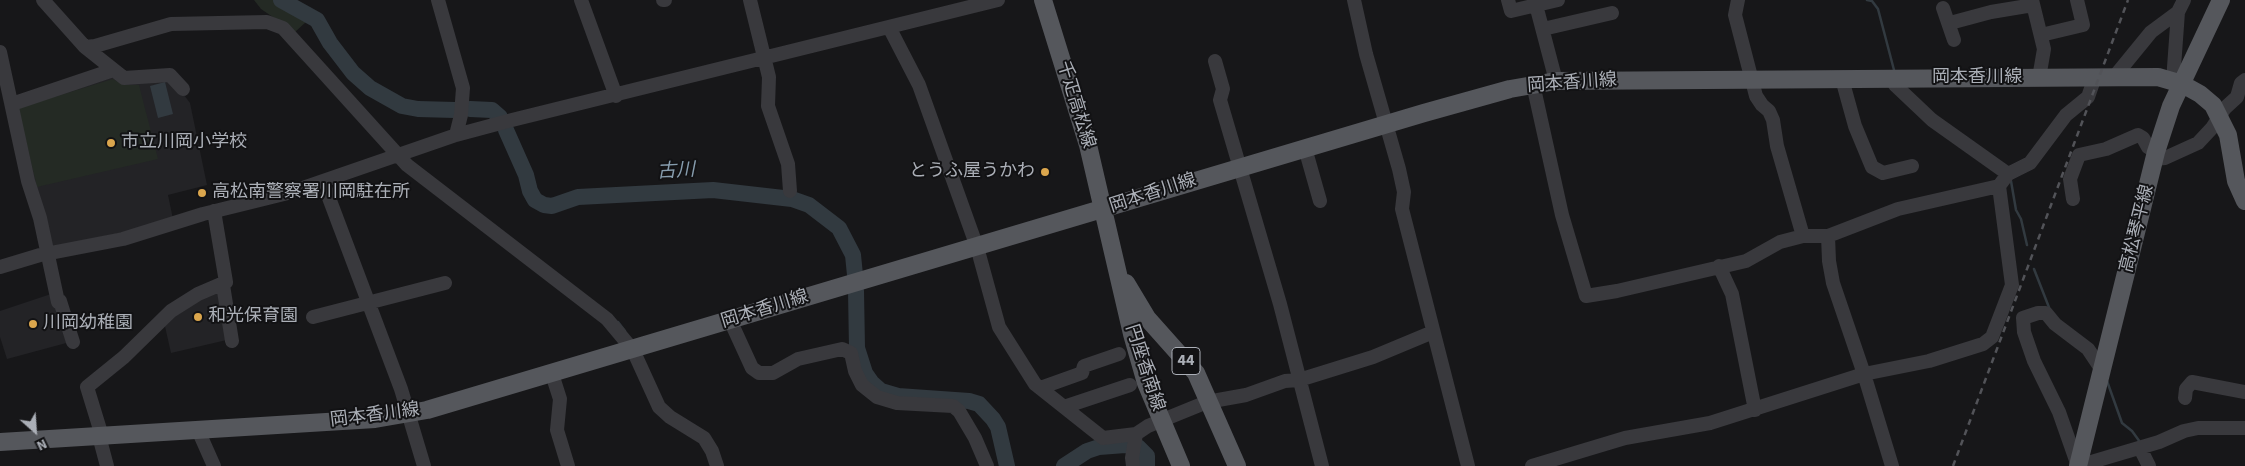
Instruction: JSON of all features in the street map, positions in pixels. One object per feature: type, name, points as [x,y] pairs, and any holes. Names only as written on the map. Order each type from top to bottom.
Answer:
[{"type":"main road","name":"千疋高松線","points":[[1043,0],[1088,145],[1102,210]]},
{"type":"main road","name":"高松琴平線","points":[[2078,466],[2156,155],[2177,83],[2221,0]]},
{"type":"main road","name":"岡本香川線","points":[[0,442],[375,419],[409,414],[633,350],[1386,124],[1533,84],[1556,81],[2158,77],[2177,83],[2207,99],[2220,115],[2228,135],[2236,181],[2245,201]]},
{"type":"main road","name":"円座香南線","points":[[1102,210],[1118,267],[1134,342],[1146,383],[1181,466]]},
{"type":"main road","name":"円座香南線","points":[[1118,267],[1147,318],[1196,373],[1207,402],[1237,466]]},
{"type":"street","points":[[44,0],[85,47],[113,70],[130,79],[170,75],[183,89]]},
{"type":"street","points":[[438,0],[463,88],[461,115],[456,135]]},
{"type":"street","points":[[581,0],[616,96]]},
{"type":"street","points":[[750,0],[769,77],[768,106],[788,164],[790,191]]},
{"type":"street","points":[[0,268],[46,254],[123,238],[323,182],[456,135],[998,0]]},
{"type":"street","points":[[1354,0],[1404,192],[1402,209],[1468,466]]},
{"type":"street","points":[[1508,0],[1511,11],[1558,0]]},
{"type":"street","points":[[1738,0],[1735,15],[1756,96],[1769,111],[1773,120],[1777,146],[1803,236]]},
{"type":"street","points":[[2041,35],[2083,25],[2077,0]]},
{"type":"street","points":[[1950,23],[1989,6],[2033,2],[2044,49],[2039,78]]},
{"type":"street","points":[[1536,5],[1556,81]]},
{"type":"street","points":[[2177,83],[2181,6]]},
{"type":"street","points":[[2115,76],[2151,32],[2181,6]]},
{"type":"street","points":[[1943,8],[1950,23],[1954,40]]},
{"type":"street","points":[[1543,29],[1612,13]]},
{"type":"street","points":[[85,47],[95,46],[171,24],[267,22],[275,24],[290,34],[397,155],[607,320],[633,350],[655,401],[670,417],[704,438],[718,466]]},
{"type":"street","points":[[889,27],[919,85],[978,247],[999,327],[1035,384],[1103,438],[1134,448],[1161,420],[1207,402],[1246,395],[1285,381],[1299,380],[1373,357],[1433,332]]},
{"type":"street","points":[[0,52],[28,181],[40,218],[46,254],[58,302],[60,301],[72,342]]},
{"type":"street","points":[[1215,61],[1222,89],[1220,100],[1322,466]]},
{"type":"street","points":[[12,104],[113,70]]},
{"type":"street","points":[[1533,84],[1562,216],[1586,296],[1617,291],[1746,261],[1780,242],[1803,236],[1828,236],[1898,209],[1999,186],[2008,174],[2030,163],[2066,115],[2088,97],[2095,77]]},
{"type":"street","points":[[1842,79],[1855,126],[1872,167],[1883,173],[1912,166]]},
{"type":"street","points":[[1894,79],[1895,85],[1932,120],[2008,174]]},
{"type":"street","points":[[2072,199],[2070,179],[2079,155],[2106,149],[2138,135],[2143,138],[2148,148],[2156,155],[2165,158],[2198,143],[2220,115],[2237,98],[2241,83],[2245,80]]},
{"type":"street","points":[[1305,148],[1320,201]]},
{"type":"street","points":[[323,182],[409,414],[424,466]]},
{"type":"street","points":[[1532,466],[1625,438],[1710,423],[1864,374],[1929,361],[1983,344],[1992,337],[2012,285],[1999,186]]},
{"type":"street","points":[[107,466],[101,436],[87,387],[124,357],[171,312],[198,294],[226,282],[214,211]]},
{"type":"street","points":[[1828,236],[1829,261],[1833,283],[1864,374],[1892,466]]},
{"type":"street","points":[[1719,266],[1732,294],[1755,410]]},
{"type":"street","points":[[313,317],[445,283]]},
{"type":"street","points":[[223,284],[232,341]]},
{"type":"street","points":[[2102,370],[2088,349],[2055,324],[2046,313],[2038,313],[2024,318],[2024,332],[2034,361],[2059,412],[2078,466],[2159,442],[2184,431],[2198,428],[2245,428]]},
{"type":"street","points":[[730,320],[752,368],[759,373],[773,373],[798,359],[842,350],[851,353],[855,371],[862,385],[877,397],[897,402],[953,406],[959,411],[975,438],[987,466]]},
{"type":"street","points":[[1040,388],[1082,373],[1084,366],[1119,354]]},
{"type":"street","points":[[552,374],[560,399],[558,430],[568,466]]},
{"type":"street","points":[[2185,398],[2186,389],[2192,382],[2245,392]]},
{"type":"street","points":[[1064,407],[1130,385]]},
{"type":"street","points":[[198,430],[214,466]]},
{"type":"street","points":[[2140,448],[2149,466]]},
{"type":"shaded area","points":[[254,0],[273,0],[308,18],[311,23],[306,22],[295,32],[261,9]]},
{"type":"shaded area","name":"市立川岡小学校","points":[[115,74],[167,78],[184,95],[190,103],[207,185],[168,195],[173,219],[126,232],[50,247],[16,106]]},
{"type":"shaded area","points":[[113,79],[123,85],[139,85],[158,159],[37,187],[18,108]]},
{"type":"shaded area","points":[[165,82],[173,114],[158,118],[150,86]]},
{"type":"shaded area","name":"和光保育園","points":[[222,288],[231,339],[171,353],[164,322],[172,313]]},
{"type":"shaded area","name":"川岡幼稚園","points":[[54,293],[70,342],[7,359],[0,337],[0,311]]},
{"type":"waterway","name":"古川","points":[[281,0],[317,20],[330,43],[353,73],[370,88],[402,106],[418,109],[455,110]]},
{"type":"waterway","points":[[1867,0],[1872,1],[1878,9],[1894,70]]},
{"type":"waterway","name":"古川","points":[[470,109],[492,110],[500,117]]},
{"type":"waterway","name":"古川","points":[[506,130],[526,175],[530,191],[535,200],[544,205],[552,206],[578,197],[713,190],[792,199],[809,205],[839,228],[853,255],[855,275]]},
{"type":"waterway","points":[[2011,181],[2016,210],[2021,219],[2027,245]]},
{"type":"waterway","points":[[2034,269],[2050,310]]},
{"type":"waterway","name":"古川","points":[[856,291],[857,348],[865,373],[872,383],[881,391],[898,396],[969,401],[979,404],[998,427],[1007,466]]},
{"type":"waterway","points":[[618,322],[625,331]]},
{"type":"waterway","points":[[2107,381],[2122,423],[2132,431],[2140,442]]},
{"type":"waterway","name":"古川","points":[[1064,466],[1087,451],[1099,447],[1125,445],[1138,447],[1147,456],[1147,466]]},
{"type":"railway","points":[[1953,466],[2128,0]]},
{"type":"place","name":"市立川岡小学校","points":[[111,143]]},
{"type":"place","name":"とうふ屋うかわ","points":[[1045,172]]},
{"type":"place","name":"高松南警察署川岡駐在所","points":[[202,193]]},
{"type":"place","name":"和光保育園","points":[[198,317]]},
{"type":"place","name":"川岡幼稚園","points":[[33,324]]}]
